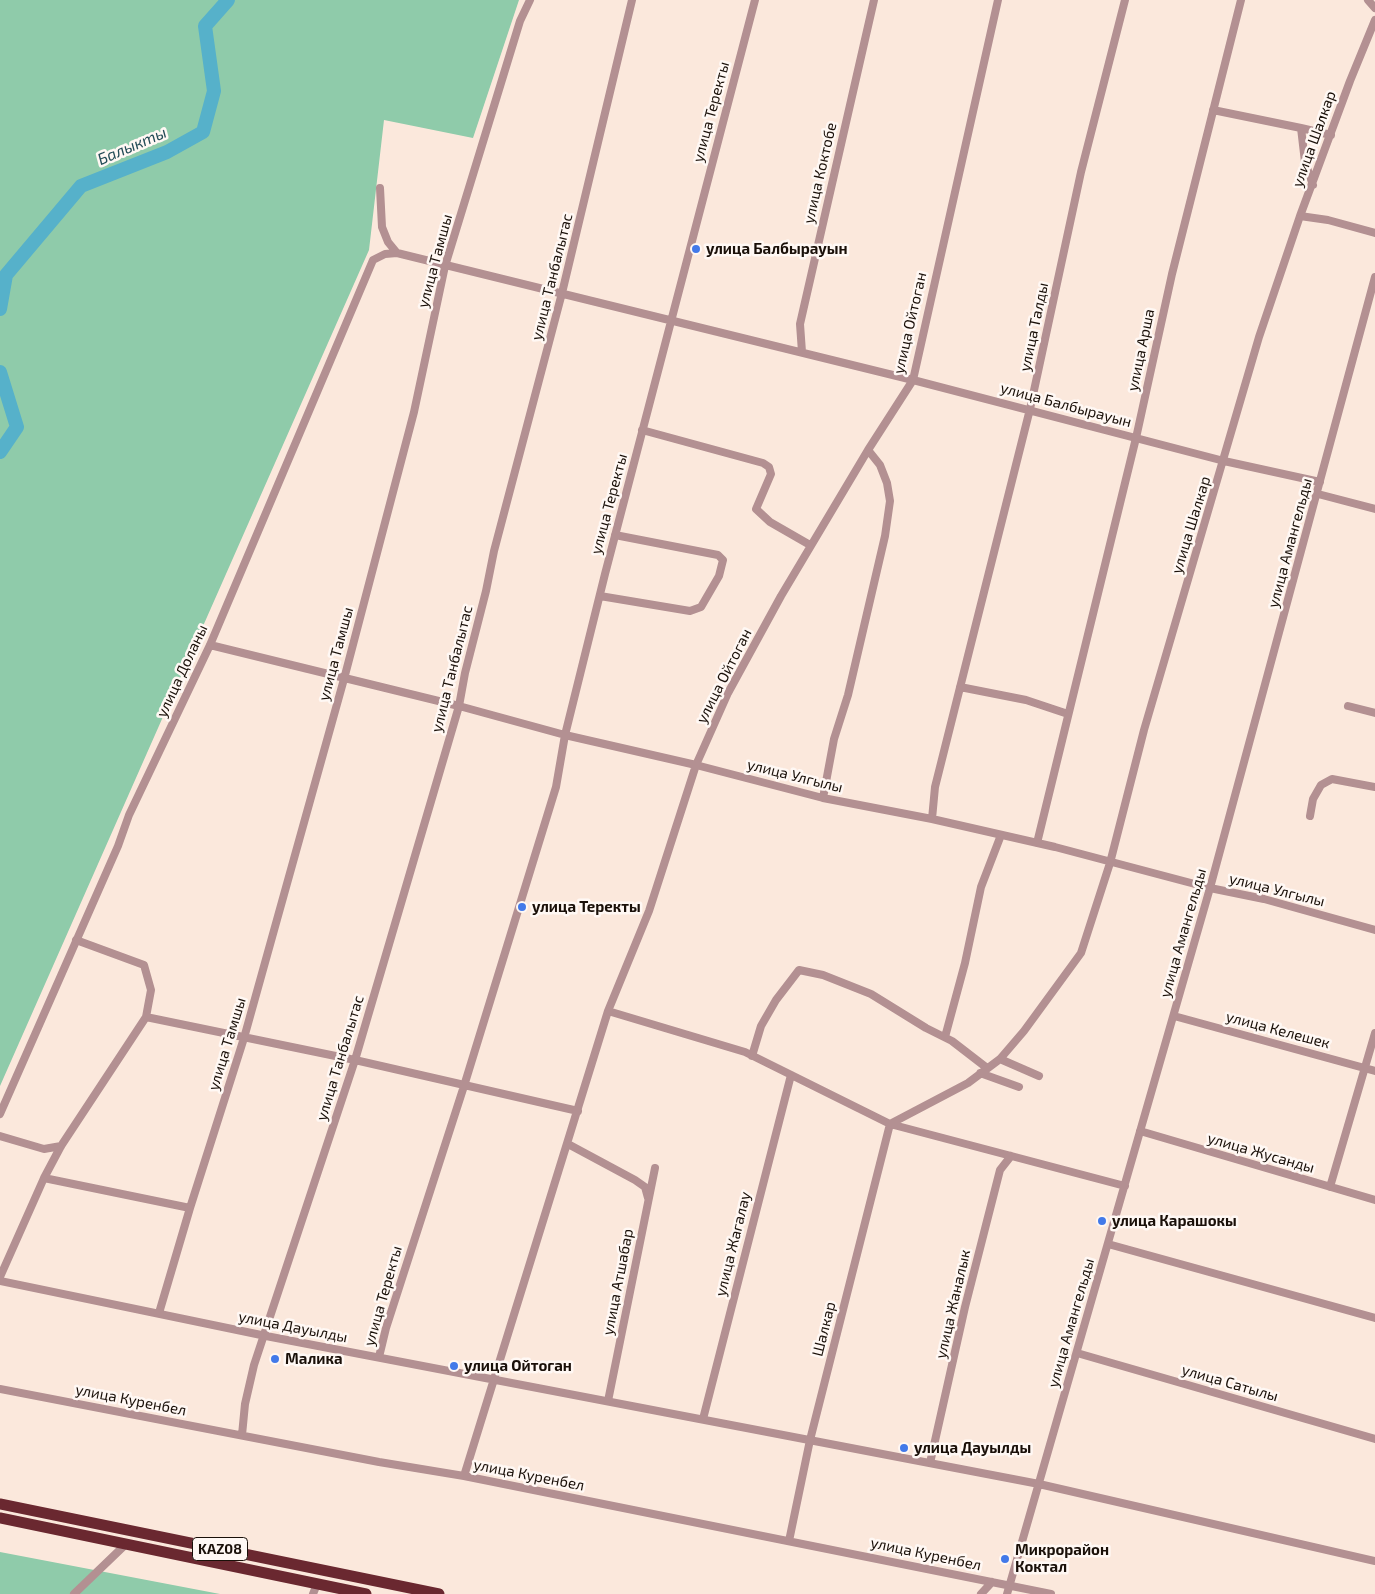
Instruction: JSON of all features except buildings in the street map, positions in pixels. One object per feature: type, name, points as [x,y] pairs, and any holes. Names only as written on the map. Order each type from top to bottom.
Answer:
[{"type":"highway","name":"KAZ08","points":[[0,1504],[439,1594]]},
{"type":"highway","name":"KAZ08","points":[[0,1518],[126,1544],[315,1589],[366,1594]]},
{"type":"highway","points":[[354,1592],[357,1578]]},
{"type":"street","name":"улица Тамшы","points":[[159,1314],[190,1208],[244,1038],[344,679],[414,412],[445,266],[520,21],[530,0]]},
{"type":"street","name":"улица Танбалытас","points":[[242,1435],[245,1404],[263,1335],[287,1270],[355,1060],[459,706],[494,551],[562,293],[632,0]]},
{"type":"street","name":"улица Теректы","points":[[379,1357],[393,1305],[464,1086],[556,787],[565,735],[615,535],[754,0]]},
{"type":"street","name":"улица Коктобе","points":[[802,352],[800,324],[874,0]]},
{"type":"street","name":"улица Ойтоган","points":[[464,1476],[608,1011],[649,910],[696,764],[728,693],[810,545],[912,380],[998,0]]},
{"type":"street","name":"улица Талды","points":[[932,819],[935,787],[1030,409],[1082,172],[1125,0]]},
{"type":"street","name":"улица Арша","points":[[1037,843],[1136,438],[1172,274],[1241,0]]},
{"type":"street","points":[[1368,0],[1375,8]]},
{"type":"street","name":"улица Шалкар","points":[[890,1124],[968,1083],[1000,1059],[1024,1031],[1081,953],[1110,863],[1144,730],[1259,337],[1300,216],[1375,20]]},
{"type":"street","points":[[1213,110],[1331,135]]},
{"type":"street","points":[[1301,128],[1304,162],[1313,185]]},
{"type":"street","points":[[380,188],[382,227],[388,242],[397,253]]},
{"type":"street","points":[[1300,216],[1328,220],[1375,233]]},
{"type":"street","name":"улица Балбырауын","points":[[397,253],[1030,409],[1224,461],[1320,482]]},
{"type":"street","name":"улица Доланы","points":[[0,1114],[118,846],[129,815],[210,645],[373,260],[385,254],[397,253]]},
{"type":"street","name":"улица Амангельды","points":[[1007,1594],[1210,888],[1318,494],[1375,277]]},
{"type":"street","points":[[642,430],[764,463],[769,467],[771,474],[756,509],[770,522],[810,545]]},
{"type":"street","points":[[823,798],[832,747],[848,695],[885,536],[890,502],[887,483],[880,464],[868,450]]},
{"type":"street","points":[[1318,494],[1375,509]]},
{"type":"street","points":[[600,596],[690,611],[701,607],[719,576],[723,560],[718,555],[615,535]]},
{"type":"street","name":"улица Улгылы","points":[[210,645],[459,706],[565,735],[696,764],[823,798],[932,819],[1037,843],[1210,888],[1264,899],[1375,930]]},
{"type":"street","points":[[960,687],[1026,700],[1068,714]]},
{"type":"street","points":[[1348,706],[1375,713]]},
{"type":"street","points":[[1310,816],[1313,798],[1321,785],[1332,779],[1375,787]]},
{"type":"street","points":[[945,1037],[965,963],[981,886],[1001,835]]},
{"type":"street","points":[[0,1277],[44,1178],[61,1146],[146,1017],[151,990],[144,965],[76,940]]},
{"type":"street","points":[[752,1056],[761,1026],[776,1000],[799,970],[823,975],[871,994],[945,1037],[984,1071],[1019,1087]]},
{"type":"street","points":[[608,1011],[752,1056],[890,1124],[1124,1186]]},
{"type":"street","name":"улица Келешек","points":[[1174,1016],[1375,1071]]},
{"type":"street","points":[[146,1017],[355,1060],[578,1111]]},
{"type":"street","points":[[1330,1187],[1375,1033]]},
{"type":"street","points":[[1000,1059],[1040,1076]]},
{"type":"street","name":"улица Жагалау","points":[[703,1419],[791,1075]]},
{"type":"street","name":"Шалкар","points":[[789,1541],[810,1440],[890,1124]]},
{"type":"street","name":"улица Жусанды","points":[[1140,1131],[1375,1200]]},
{"type":"street","points":[[0,1136],[44,1149],[61,1146]]},
{"type":"street","points":[[568,1144],[645,1187],[648,1200]]},
{"type":"street","name":"улица Жаналык","points":[[930,1463],[965,1307],[1000,1170],[1011,1156]]},
{"type":"street","name":"улица Атшабар","points":[[608,1401],[655,1168]]},
{"type":"street","points":[[44,1178],[190,1208]]},
{"type":"street","points":[[1108,1244],[1375,1318]]},
{"type":"street","name":"улица Дауылды","points":[[0,1281],[263,1335],[1039,1484],[1375,1561]]},
{"type":"street","name":"улица Сатылы","points":[[1077,1353],[1375,1439]]},
{"type":"street","name":"улица Куренбел","points":[[0,1389],[464,1476],[1051,1594]]},
{"type":"street","points":[[74,1594],[126,1544]]},
{"type":"street","points":[[981,1594],[992,1582]]},
{"type":"green space","points":[[0,0],[519,0],[473,138],[384,120],[369,250],[0,1086]]},
{"type":"green space","points":[[0,1552],[220,1594],[0,1594]]},
{"type":"waterway","name":"Балыкты","points":[[0,309],[6,275],[81,186],[167,152],[203,132],[214,91],[205,26],[228,0]]},
{"type":"waterway","name":"Балыкты","points":[[0,372],[17,427],[0,452]]},
{"type":"place","name":"улица Балбырауын","points":[[696,249]]},
{"type":"place","name":"улица Теректы","points":[[522,907]]},
{"type":"place","name":"улица Карашокы","points":[[1102,1221]]},
{"type":"place","name":"Малика","points":[[275,1359]]},
{"type":"place","name":"улица Ойтоган","points":[[454,1366]]},
{"type":"place","name":"улица Дауылды","points":[[904,1448]]},
{"type":"place","name":"Микрорайон Коктал","points":[[1005,1559]]}]
